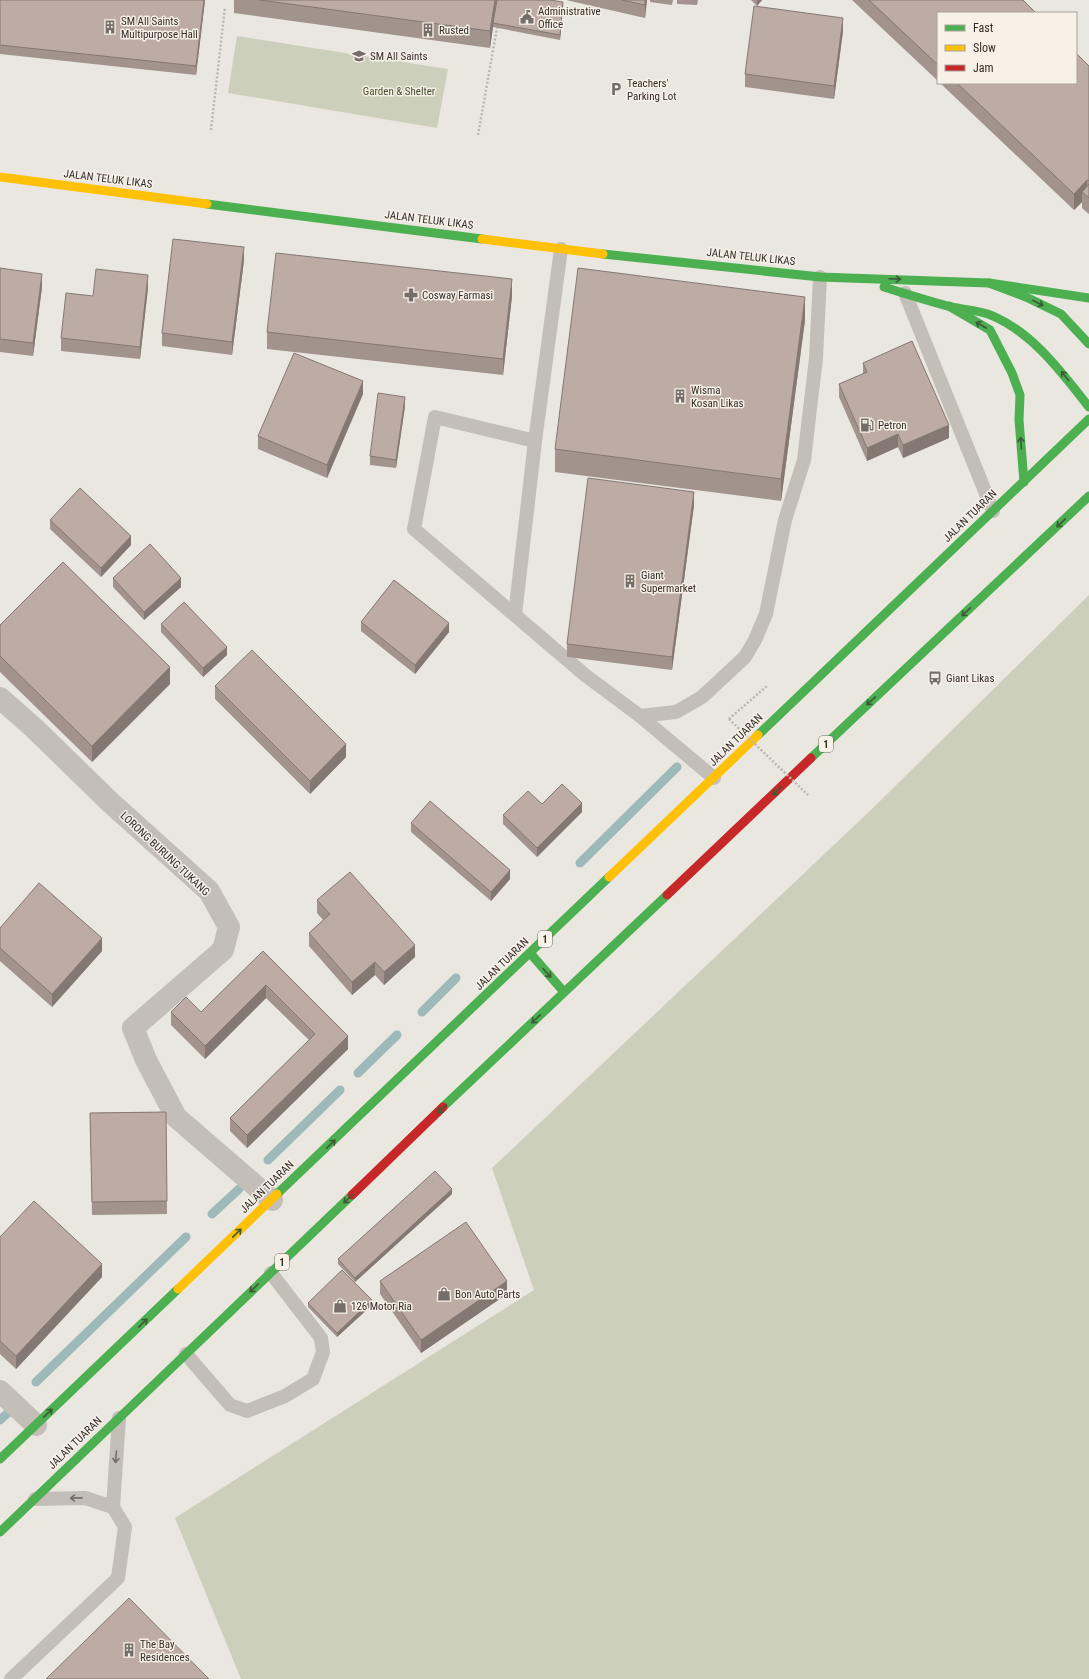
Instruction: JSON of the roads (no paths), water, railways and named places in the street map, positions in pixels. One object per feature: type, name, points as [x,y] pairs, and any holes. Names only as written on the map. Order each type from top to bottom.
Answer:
[{"type":"main road","name":"JALAN TELUK LIKAS","points":[[0,177],[561,249],[820,277],[989,283],[1026,297],[1061,314],[1089,344]]},
{"type":"main road","name":"JALAN TELUK LIKAS","points":[[856,278],[949,306],[992,315],[1009,325],[1032,342],[1058,368],[1089,407]]},
{"type":"main road","points":[[989,283],[1089,298]]},
{"type":"main road","points":[[949,306],[990,330],[1012,373],[1020,395],[1024,482]]},
{"type":"main road","name":"JALAN TUARAN","points":[[0,1459],[1089,419]]},
{"type":"main road","name":"JALAN TUARAN","points":[[0,1532],[564,992],[1089,496]]},
{"type":"main road","points":[[530,953],[564,992]]},
{"type":"street","name":"LORONG BURUNG TUKANG","points":[[0,698],[34,728],[111,803],[209,891],[229,927],[223,950],[133,1028],[146,1060],[176,1117],[272,1200]]},
{"type":"street","points":[[0,1391],[36,1425]]},
{"type":"lane","points":[[515,615],[535,441],[561,249]]},
{"type":"lane","points":[[640,716],[676,712],[702,697],[745,657],[756,640],[766,614],[785,520],[804,460],[816,358],[820,277]]},
{"type":"lane","points":[[905,294],[993,511]]},
{"type":"lane","points":[[535,441],[435,417],[414,529],[585,675],[640,716],[714,778]]},
{"type":"lane","points":[[186,1354],[230,1405],[247,1411],[285,1396],[312,1379],[323,1352],[321,1338],[271,1273]]},
{"type":"lane","points":[[12,1679],[118,1578],[125,1527],[113,1507],[119,1418]]},
{"type":"lane","points":[[35,1498],[85,1498],[113,1507]]},
{"type":"waterway","points":[[580,863],[677,767]]},
{"type":"waterway","points":[[422,1012],[456,978]]},
{"type":"waterway","points":[[358,1073],[397,1035]]},
{"type":"waterway","points":[[268,1160],[340,1090]]},
{"type":"waterway","points":[[212,1214],[239,1189]]},
{"type":"waterway","points":[[36,1382],[186,1237]]},
{"type":"waterway","points":[[0,1420],[11,1410]]},
{"type":"place","name":"Administrative Office","points":[[527,17]]},
{"type":"place","name":"SM All Saints Multipurpose Hall","points":[[110,27]]},
{"type":"place","name":"Rusted","points":[[428,30]]},
{"type":"place","name":"SM All Saints","points":[[359,56]]},
{"type":"place","name":"Teachers' Parking Lot","points":[[616,89]]},
{"type":"place","name":"Cosway Farmasi","points":[[411,295]]},
{"type":"place","name":"Wisma Kosan Likas","points":[[680,396]]},
{"type":"place","name":"Petron","points":[[867,425]]},
{"type":"place","name":"Giant Supermarket","points":[[630,581]]},
{"type":"place","name":"Giant Likas","points":[[935,678]]},
{"type":"place","name":"Bon Auto Parts","points":[[444,1294]]},
{"type":"place","name":"126 Motor Ria","points":[[340,1306]]},
{"type":"place","name":"The Bay Residences","points":[[129,1650]]},
{"type":"park label","name":"Garden & Shelter","points":[[399,91]]}]
